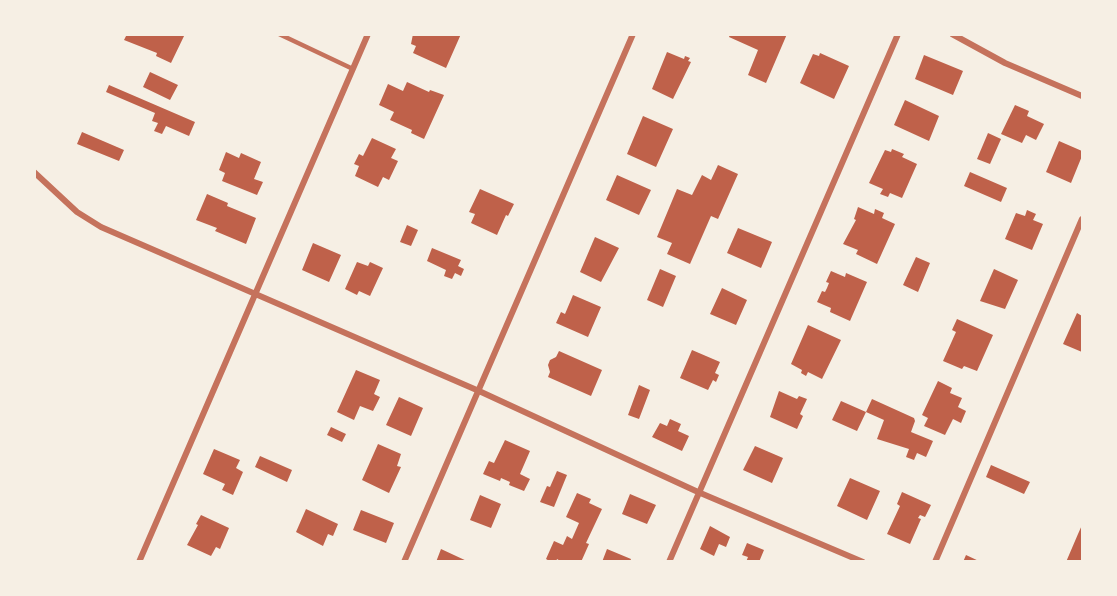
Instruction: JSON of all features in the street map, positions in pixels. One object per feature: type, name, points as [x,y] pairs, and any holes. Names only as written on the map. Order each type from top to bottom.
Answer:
[{"type":"street","points":[[138,561],[368,34]]},
{"type":"street","points":[[404,561],[633,34]]},
{"type":"street","points":[[669,561],[898,34]]},
{"type":"street","points":[[952,34],[1005,63],[1083,96]]},
{"type":"street","points":[[34,172],[88,220],[479,391],[699,492],[863,561]]},
{"type":"street","points":[[935,561],[1083,219]]},
{"type":"lane","points":[[279,34],[353,69]]},
{"type":"building","points":[[127,34],[185,34],[171,63],[156,56],[157,53],[124,40]]},
{"type":"building","points":[[413,34],[441,36],[442,34],[461,34],[446,68],[413,53],[416,46],[411,44]]},
{"type":"building","points":[[730,34],[787,34],[766,83],[748,75],[758,50],[729,37]]},
{"type":"building","points":[[667,52],[684,59],[685,56],[690,58],[688,61],[691,62],[673,99],[652,89]]},
{"type":"building","points":[[820,53],[849,66],[834,99],[800,83],[813,54],[819,56]]},
{"type":"building","points":[[924,55],[963,71],[953,95],[915,79]]},
{"type":"building","points":[[150,72],[178,85],[170,100],[143,87]]},
{"type":"building","points":[[407,82],[429,92],[430,90],[444,95],[424,139],[411,133],[412,130],[390,120],[394,112],[379,105],[388,84],[403,91]]},
{"type":"building","points":[[109,85],[195,122],[189,136],[166,126],[162,134],[154,131],[158,123],[152,121],[155,113],[106,92]]},
{"type":"building","points":[[905,100],[939,116],[929,141],[894,125]]},
{"type":"building","points":[[1015,105],[1029,111],[1027,116],[1044,124],[1036,140],[1026,135],[1022,143],[1001,134]]},
{"type":"building","points":[[643,116],[673,129],[656,167],[627,154]]},
{"type":"building","points":[[82,132],[124,150],[119,161],[77,144]]},
{"type":"building","points":[[988,133],[1001,139],[990,164],[977,159]]},
{"type":"building","points":[[372,138],[396,149],[391,158],[398,161],[389,180],[383,177],[378,187],[355,176],[359,166],[354,164],[359,154],[363,156]]},
{"type":"building","points":[[1059,141],[1082,151],[1071,183],[1046,172]]},
{"type":"building","points":[[892,149],[904,154],[902,157],[917,164],[902,198],[890,193],[888,197],[880,194],[883,189],[869,183],[885,150],[891,152]]},
{"type":"building","points":[[226,152],[239,158],[241,153],[261,162],[254,179],[263,182],[257,195],[222,181],[225,173],[219,170]]},
{"type":"building","points":[[718,165],[738,174],[718,219],[711,216],[690,264],[667,254],[672,243],[657,237],[677,189],[692,195],[702,175],[711,180]]},
{"type":"building","points":[[970,172],[1007,188],[1001,202],[964,186]]},
{"type":"building","points":[[617,175],[651,190],[639,215],[606,200]]},
{"type":"building","points":[[480,189],[514,204],[497,235],[471,223],[475,214],[469,212]]},
{"type":"building","points":[[207,194],[228,203],[227,206],[256,218],[246,244],[215,231],[217,228],[196,220]]},
{"type":"building","points":[[858,207],[874,214],[875,209],[884,213],[882,218],[895,224],[877,264],[856,254],[858,250],[843,244],[856,220],[854,219]]},
{"type":"building","points":[[1027,210],[1036,214],[1033,220],[1043,224],[1032,250],[1005,239],[1016,213],[1025,216]]},
{"type":"building","points":[[407,225],[418,230],[411,246],[400,242]]},
{"type":"building","points":[[738,228],[772,242],[761,268],[727,253]]},
{"type":"building","points":[[595,237],[619,248],[601,282],[580,272]]},
{"type":"building","points":[[313,243],[341,255],[329,282],[302,270]]},
{"type":"building","points":[[432,248],[461,260],[458,266],[464,269],[461,276],[455,273],[452,279],[444,276],[446,270],[427,261]]},
{"type":"building","points":[[916,257],[930,263],[918,292],[903,285]]},
{"type":"building","points":[[357,262],[368,266],[370,262],[383,268],[370,296],[359,291],[357,295],[345,289]]},
{"type":"building","points":[[660,269],[676,276],[663,307],[647,300]]},
{"type":"building","points":[[994,269],[1018,280],[1005,309],[980,301]]},
{"type":"building","points":[[831,271],[845,277],[846,273],[867,282],[850,321],[830,312],[831,308],[817,302],[822,291],[825,292],[827,288],[829,283],[826,282]]},
{"type":"building","points":[[722,288],[747,300],[736,325],[710,314]]},
{"type":"building","points":[[573,295],[601,307],[588,337],[556,323],[561,312],[565,314]]},
{"type":"building","points":[[1077,313],[1082,316],[1082,352],[1063,344]]},
{"type":"building","points":[[957,319],[993,335],[977,371],[964,366],[962,369],[943,361],[956,332],[952,330]]},
{"type":"building","points":[[808,325],[841,340],[822,379],[808,372],[806,376],[801,373],[802,370],[791,364]]},
{"type":"building","points":[[692,350],[720,362],[715,373],[719,375],[716,382],[713,380],[708,390],[680,378]]},
{"type":"building","points":[[559,351],[602,370],[591,396],[548,377],[550,360],[556,357]]},
{"type":"building","points":[[356,370],[380,380],[374,394],[380,397],[373,411],[360,406],[354,420],[337,412]]},
{"type":"building","points":[[938,381],[952,388],[950,393],[962,398],[958,407],[966,411],[961,423],[953,419],[945,435],[924,426],[928,418],[922,415]]},
{"type":"building","points":[[639,385],[650,390],[639,419],[628,415]]},
{"type":"building","points":[[779,391],[797,399],[799,396],[807,399],[800,414],[803,416],[797,429],[770,417]]},
{"type":"building","points":[[399,397],[423,408],[411,436],[386,425]]},
{"type":"building","points":[[872,399],[914,418],[911,432],[933,441],[926,457],[917,453],[914,460],[906,457],[909,449],[877,439],[884,420],[866,412]]},
{"type":"building","points":[[841,401],[866,412],[857,431],[832,420]]},
{"type":"building","points":[[670,419],[681,424],[678,431],[689,436],[682,451],[652,437],[660,423],[667,426]]},
{"type":"building","points":[[331,427],[346,434],[342,442],[327,435]]},
{"type":"building","points":[[505,440],[530,451],[520,474],[530,479],[524,491],[509,485],[510,482],[501,478],[500,481],[483,474],[489,461],[494,463]]},
{"type":"building","points":[[378,444],[401,454],[397,466],[401,467],[389,493],[362,480]]},
{"type":"building","points":[[755,446],[783,458],[772,483],[743,470]]},
{"type":"building","points":[[214,449],[240,460],[236,468],[243,472],[233,495],[222,490],[225,484],[203,474]]},
{"type":"building","points":[[260,456],[292,470],[287,482],[255,467]]},
{"type":"building","points":[[991,465],[1030,482],[1024,494],[986,477]]},
{"type":"building","points":[[557,471],[567,475],[554,507],[540,502]]},
{"type":"building","points":[[850,478],[880,491],[867,520],[837,506]]},
{"type":"building","points":[[902,492],[931,505],[925,517],[920,515],[918,518],[921,519],[910,544],[887,534],[900,506],[897,504]]},
{"type":"building","points":[[577,493],[591,499],[589,503],[602,509],[586,543],[589,544],[581,562],[562,562],[557,559],[556,562],[551,562],[546,559],[554,541],[563,545],[567,536],[572,539],[579,523],[566,517]]},
{"type":"building","points":[[630,494],[656,505],[647,524],[622,514]]},
{"type":"building","points":[[480,495],[501,504],[491,528],[470,520]]},
{"type":"building","points":[[306,509],[338,524],[333,536],[328,534],[323,546],[296,532]]},
{"type":"building","points":[[361,510],[394,523],[386,543],[353,530]]},
{"type":"building","points":[[201,515],[229,528],[220,549],[216,547],[211,556],[187,545]]},
{"type":"building","points":[[1082,525],[1082,562],[1066,562],[1078,534]]},
{"type":"building","points":[[710,526],[730,537],[726,547],[719,544],[714,556],[700,549]]},
{"type":"building","points":[[747,543],[764,550],[759,562],[746,562],[748,557],[742,555]]},
{"type":"building","points":[[441,549],[469,562],[436,562]]},
{"type":"building","points":[[607,549],[631,559],[630,562],[602,562]]},
{"type":"building","points":[[966,555],[981,562],[963,562]]}]
